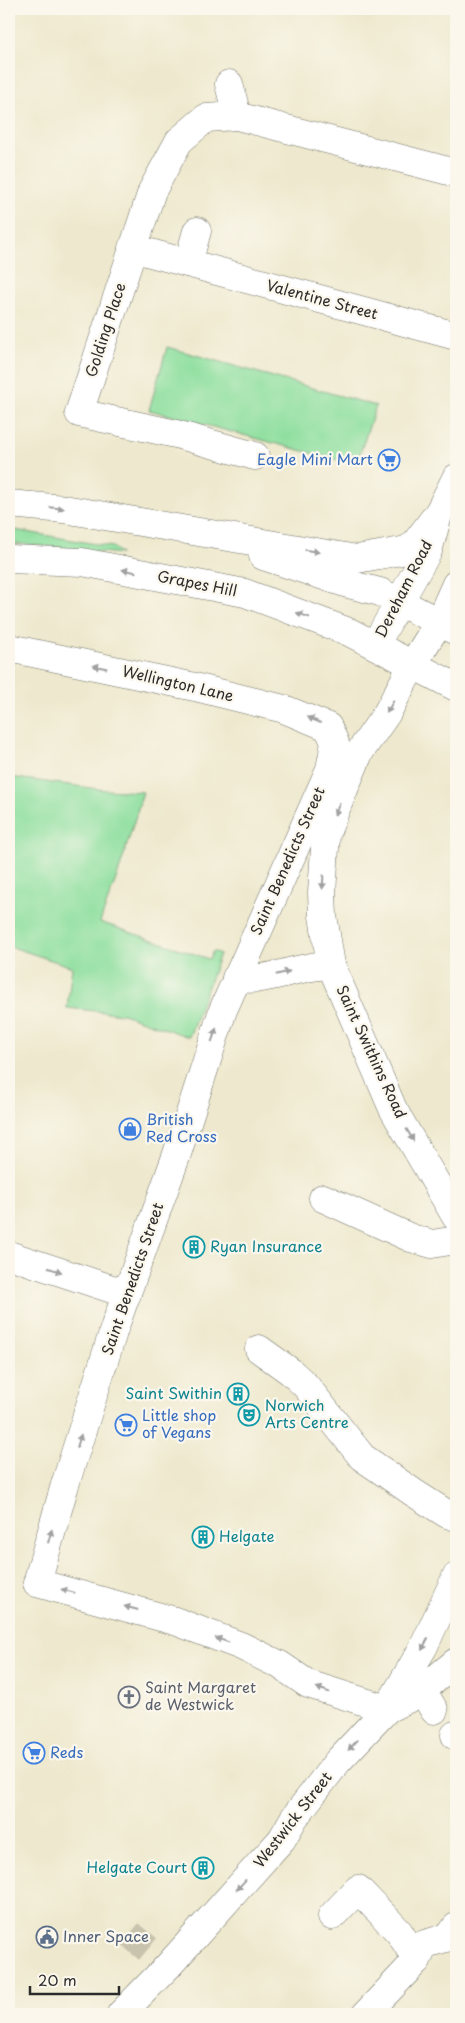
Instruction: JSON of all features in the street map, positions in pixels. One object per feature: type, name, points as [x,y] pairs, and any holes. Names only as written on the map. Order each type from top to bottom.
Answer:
[{"type":"street","points":[[229,84],[237,116]]},
{"type":"street","name":"Golding Place","points":[[255,456],[176,434],[79,413],[152,191],[179,140],[206,118],[237,116],[456,173]]},
{"type":"street","points":[[188,263],[197,231]]},
{"type":"street","name":"Valentine Street","points":[[132,248],[456,336]]},
{"type":"street","name":"Dereham Road","points":[[375,646],[428,551],[439,512],[456,478]]},
{"type":"street","points":[[9,504],[64,509],[357,558],[407,550],[439,512]]},
{"type":"street","points":[[178,529],[348,584],[380,592],[448,626]]},
{"type":"street","name":"Grapes Hill","points":[[9,560],[82,562],[245,593],[349,632],[456,687]]},
{"type":"street","points":[[413,664],[448,626],[456,584]]},
{"type":"street","name":"Wellington Lane","points":[[9,648],[195,687],[284,709],[328,727],[334,743]]},
{"type":"street","name":"Saint Benedicts Street","points":[[331,965],[325,936],[322,893],[326,833],[359,753],[386,713],[413,664]]},
{"type":"street","name":"Saint Benedicts Street","points":[[334,743],[330,769],[222,1010],[177,1154],[127,1294],[64,1488],[37,1583],[175,1621],[241,1646],[280,1665],[308,1684],[386,1709]]},
{"type":"street","points":[[236,978],[257,980],[314,965],[331,965]]},
{"type":"street","name":"Saint Swithins Road","points":[[331,965],[393,1109],[456,1217]]},
{"type":"street","points":[[323,1198],[411,1238],[432,1244],[456,1240]]},
{"type":"street","points":[[9,1255],[127,1294]]},
{"type":"street","points":[[259,1349],[306,1386],[362,1457],[422,1498],[456,1517]]},
{"type":"street","points":[[386,1709],[423,1648],[456,1577]]},
{"type":"street","name":"Westwick Street","points":[[121,2014],[282,1839],[294,1818],[315,1794],[338,1761],[386,1709],[428,1700],[456,1662]]},
{"type":"street","points":[[332,1916],[358,1889],[399,1932],[417,1960]]},
{"type":"street","points":[[366,2014],[417,1960],[425,1944],[449,1937],[456,1926]]},
{"type":"green space","points":[[167,347],[376,406],[356,465],[149,410]]},
{"type":"green space","points":[[9,529],[113,547],[121,554],[9,543]]},
{"type":"green space","points":[[9,777],[106,790],[143,792],[119,871],[100,922],[209,959],[213,951],[220,954],[189,1037],[123,1014],[67,1008],[72,967],[9,946]]},
{"type":"tunnel","points":[[130,1934],[148,1949]]},
{"type":"place","name":"Eagle Mini Mart","points":[[389,460]]},
{"type":"place","name":"British Red Cross","points":[[130,1129]]},
{"type":"place","name":"Ryan Insurance","points":[[194,1247]]},
{"type":"place","name":"Saint Swithin","points":[[238,1394]]},
{"type":"place","name":"Norwich Arts Centre","points":[[249,1415]]},
{"type":"place","name":"Little shop of Vegans","points":[[126,1425]]},
{"type":"place","name":"Helgate","points":[[203,1537]]},
{"type":"place","name":"Saint Margaret de Westwick","points":[[129,1697]]},
{"type":"place","name":"Reds","points":[[34,1753]]},
{"type":"place","name":"Helgate Court","points":[[203,1868]]},
{"type":"place","name":"Inner Space","points":[[47,1937]]}]
